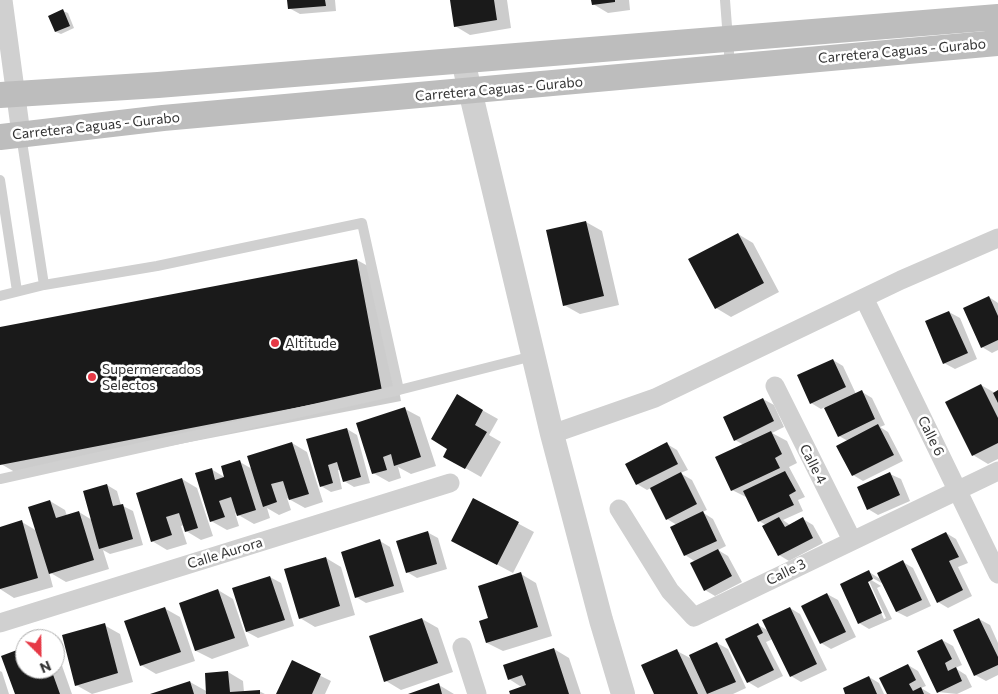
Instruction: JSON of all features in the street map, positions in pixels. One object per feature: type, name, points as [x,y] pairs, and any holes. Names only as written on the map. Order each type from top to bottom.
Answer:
[{"type":"main road","name":"Carretera Caguas - Gurabo","points":[[8,95],[998,18]]},
{"type":"main road","name":"Carretera Caguas - Gurabo","points":[[11,136],[163,118],[471,92],[998,43]]},
{"type":"street","points":[[3,0],[11,136]]},
{"type":"street","points":[[463,61],[552,434],[601,620],[623,694]]},
{"type":"street","points":[[552,434],[655,398],[864,298],[998,238]]},
{"type":"street","name":"Calle 6","points":[[864,298],[998,574]]},
{"type":"street","name":"Calle 4","points":[[775,386],[852,540]]},
{"type":"street","name":"Calle 3","points":[[619,509],[670,590],[694,617],[998,471]]},
{"type":"street","name":"Calle Aurora","points":[[0,623],[450,483]]},
{"type":"street","points":[[462,647],[477,694]]},
{"type":"lane","points":[[726,0],[730,67]]},
{"type":"lane","points":[[11,136],[44,284]]},
{"type":"lane","points":[[0,180],[17,290]]},
{"type":"lane","points":[[0,296],[44,284],[148,267],[362,223],[399,390]]},
{"type":"lane","points":[[0,479],[399,390],[533,356]]},
{"type":"building","points":[[287,0],[325,0],[326,6],[288,9]]},
{"type":"building","points":[[450,0],[494,0],[497,20],[454,27]]},
{"type":"building","points":[[591,0],[615,0],[615,2],[592,5]]},
{"type":"building","points":[[63,9],[70,26],[55,32],[48,16]]},
{"type":"building","points":[[586,221],[604,296],[563,306],[546,230]]},
{"type":"building","points":[[738,233],[764,283],[715,309],[688,259]]},
{"type":"building","points":[[357,259],[382,391],[0,465],[0,327]]},
{"type":"building","points":[[989,296],[998,316],[998,340],[981,348],[963,308]]},
{"type":"building","points":[[949,311],[968,353],[943,364],[925,321]]},
{"type":"building","points":[[833,359],[846,387],[810,404],[797,375]]},
{"type":"building","points":[[981,384],[998,418],[998,443],[972,456],[945,402]]},
{"type":"building","points":[[862,390],[875,419],[838,437],[824,408]]},
{"type":"building","points":[[998,390],[998,403],[993,393]]},
{"type":"building","points":[[457,394],[483,410],[475,425],[487,432],[465,469],[443,457],[447,449],[431,439]]},
{"type":"building","points":[[763,398],[774,421],[734,441],[723,417]]},
{"type":"building","points":[[405,407],[421,457],[394,466],[391,454],[383,457],[387,470],[372,474],[356,423]]},
{"type":"building","points":[[878,424],[894,455],[852,476],[836,446]]},
{"type":"building","points":[[347,428],[361,477],[343,482],[337,462],[328,465],[333,483],[320,487],[306,439]]},
{"type":"building","points":[[771,431],[782,454],[775,458],[780,468],[731,491],[715,457]]},
{"type":"building","points":[[292,442],[309,494],[289,500],[283,481],[271,484],[277,502],[263,507],[247,456]]},
{"type":"building","points":[[667,442],[678,464],[636,485],[625,464]]},
{"type":"building","points":[[240,460],[256,510],[237,516],[231,497],[219,501],[225,517],[210,522],[195,473],[212,468],[215,480],[224,477],[221,466]]},
{"type":"building","points":[[785,471],[796,491],[789,495],[794,505],[758,522],[743,491]]},
{"type":"building","points":[[681,472],[697,504],[666,520],[650,488]]},
{"type":"building","points":[[890,472],[900,495],[867,510],[857,487]]},
{"type":"building","points":[[182,478],[198,528],[185,532],[179,513],[166,517],[172,535],[151,542],[136,493]]},
{"type":"building","points":[[107,484],[113,506],[123,504],[133,539],[99,549],[83,491]]},
{"type":"building","points":[[473,498],[519,522],[497,565],[451,541]]},
{"type":"building","points":[[50,500],[56,518],[79,511],[94,560],[49,574],[28,507]]},
{"type":"building","points":[[703,511],[717,541],[684,556],[670,527]]},
{"type":"building","points":[[779,517],[785,527],[803,517],[813,538],[778,556],[762,526]]},
{"type":"building","points":[[22,520],[38,578],[0,589],[0,527]]},
{"type":"building","points":[[428,531],[437,564],[406,573],[396,541]]},
{"type":"building","points":[[946,532],[959,557],[949,561],[963,590],[937,603],[911,549]]},
{"type":"building","points":[[380,539],[394,586],[355,598],[341,552]]},
{"type":"building","points":[[718,549],[732,576],[704,591],[690,563]]},
{"type":"building","points":[[326,557],[340,606],[299,619],[284,569]]},
{"type":"building","points":[[903,560],[922,600],[896,612],[877,573]]},
{"type":"building","points":[[869,570],[873,579],[868,582],[882,613],[858,624],[840,584]]},
{"type":"building","points":[[521,572],[538,627],[486,643],[479,621],[488,618],[478,586]]},
{"type":"building","points":[[270,576],[285,620],[246,632],[232,588]]},
{"type":"building","points":[[218,589],[235,638],[195,651],[179,603]]},
{"type":"building","points":[[827,593],[846,632],[820,644],[801,606]]},
{"type":"building","points":[[165,607],[181,652],[140,666],[124,621]]},
{"type":"building","points":[[790,607],[817,664],[790,677],[762,620]]},
{"type":"building","points":[[422,618],[438,663],[384,682],[369,636]]},
{"type":"building","points":[[979,618],[998,657],[998,665],[974,676],[953,630]]},
{"type":"building","points":[[105,623],[118,673],[75,686],[65,647],[65,634]]},
{"type":"building","points":[[758,623],[763,633],[757,636],[774,670],[747,683],[725,639]]},
{"type":"building","points":[[942,639],[952,659],[945,663],[948,671],[956,667],[962,681],[937,693],[917,651]]},
{"type":"building","points":[[717,642],[736,682],[707,694],[689,655]]},
{"type":"building","points":[[554,648],[569,694],[510,694],[509,691],[526,685],[522,675],[508,680],[503,665]]},
{"type":"building","points":[[677,649],[698,694],[654,694],[641,665]]},
{"type":"building","points":[[15,651],[15,679],[55,679],[60,694],[15,694],[1,656]]},
{"type":"building","points":[[292,660],[321,674],[312,694],[276,694]]},
{"type":"building","points":[[908,664],[916,680],[909,684],[913,691],[921,687],[924,694],[887,694],[879,678]]},
{"type":"building","points":[[228,671],[230,692],[260,690],[260,694],[206,694],[205,673]]},
{"type":"building","points":[[869,676],[877,694],[845,694],[843,688]]},
{"type":"building","points":[[190,681],[194,694],[150,694]]},
{"type":"building","points":[[439,683],[442,694],[408,694]]},
{"type":"place","name":"Altitude","points":[[275,343]]},
{"type":"place","name":"Supermercados Selectos","points":[[92,377]]}]
